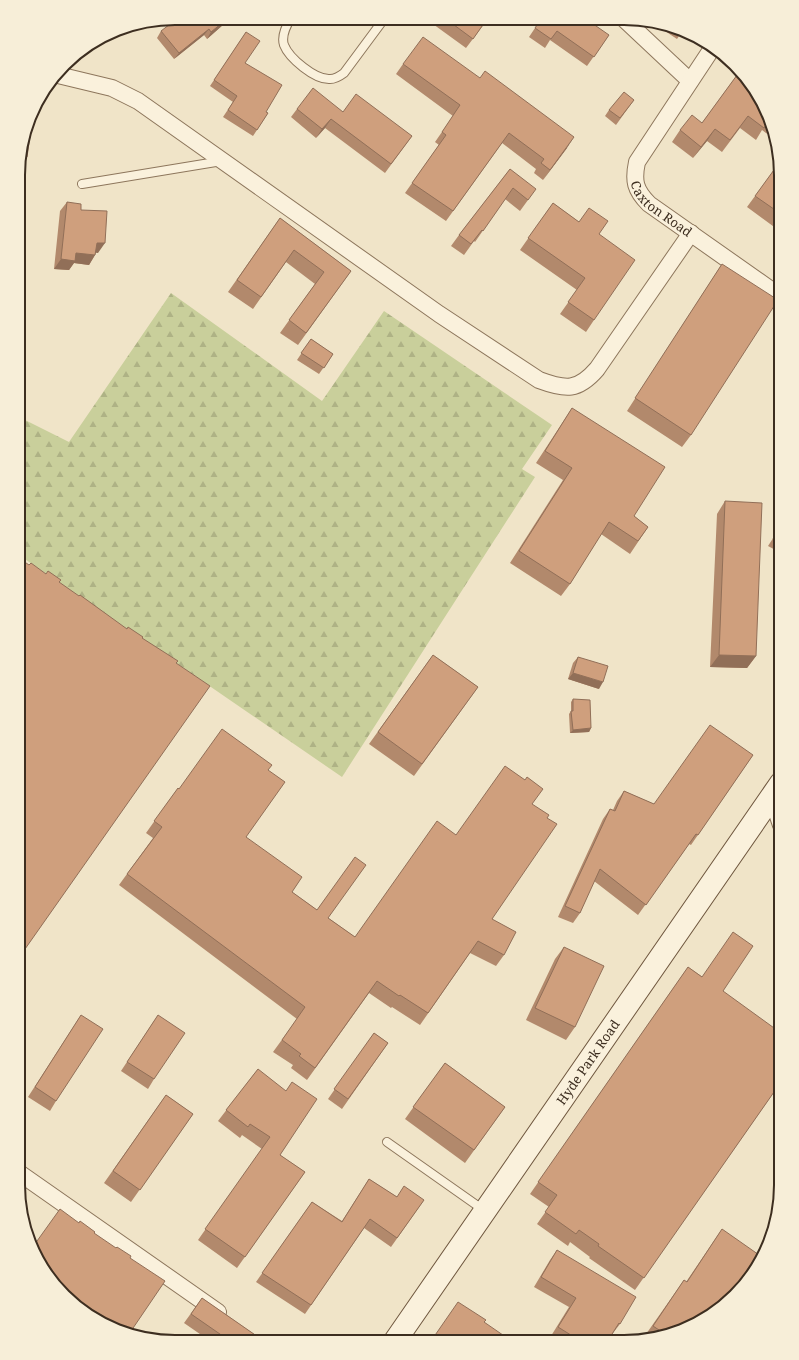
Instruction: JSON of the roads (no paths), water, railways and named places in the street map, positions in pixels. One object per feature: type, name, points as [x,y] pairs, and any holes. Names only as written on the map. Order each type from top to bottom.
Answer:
[{"type":"street","points":[[630,25],[690,81]]},
{"type":"street","name":"Caxton Road","points":[[710,52],[637,162],[634,174],[636,184],[642,196],[649,204],[774,292]]},
{"type":"street","points":[[62,76],[112,88],[138,101],[446,318],[539,380],[552,385],[565,387],[577,386],[587,380],[597,368],[691,233]]},
{"type":"street","name":"Hyde Park Road","points":[[399,1335],[774,793]]},
{"type":"street","points":[[25,1177],[227,1318]]},
{"type":"lane","points":[[288,25],[284,34],[284,44],[288,52],[301,65],[320,78],[330,79],[338,77],[344,73],[380,25]]},
{"type":"lane","points":[[82,184],[222,161]]},
{"type":"lane","points":[[387,1142],[486,1211]]}]
